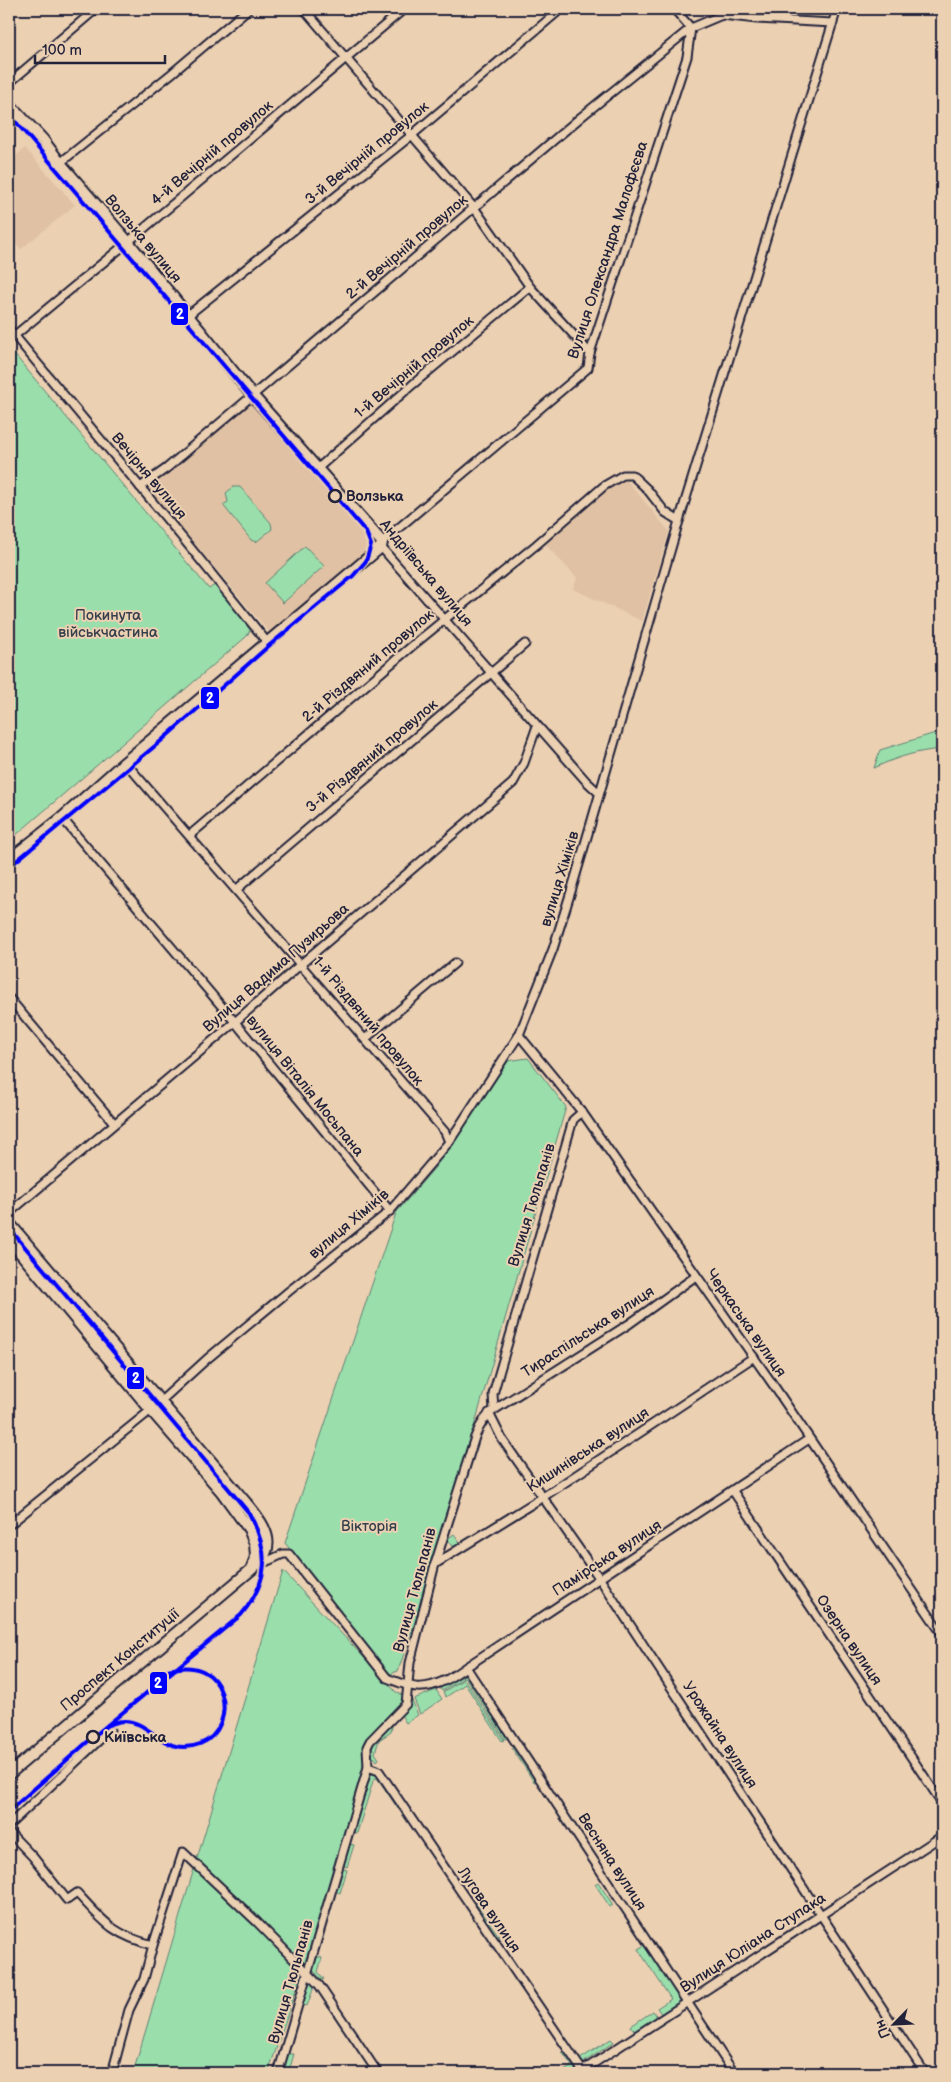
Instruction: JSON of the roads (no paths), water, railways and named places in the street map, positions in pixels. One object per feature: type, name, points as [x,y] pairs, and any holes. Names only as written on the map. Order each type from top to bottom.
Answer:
[{"type":"street","points":[[9,83],[96,9]]},
{"type":"street","points":[[60,163],[248,9]]},
{"type":"street","points":[[304,9],[474,209],[530,287],[590,353]]},
{"type":"street","name":"4-й Вечірній провулок","points":[[14,336],[404,9]]},
{"type":"street","name":"3-й Вечірній провулок","points":[[187,316],[412,135],[561,9]]},
{"type":"street","points":[[674,9],[691,28]]},
{"type":"street","name":"вулиця Хіміків","points":[[9,1525],[151,1410],[207,1359],[289,1291],[390,1211],[449,1142],[519,1035],[531,1009],[553,949],[679,521],[837,9]]},
{"type":"street","points":[[723,12],[757,19],[833,23]]},
{"type":"street","name":"2-й Вечірній провулок","points":[[140,487],[167,468],[581,117],[691,28],[723,12]]},
{"type":"street","name":"Вулиця Олександра Малофєєва","points":[[9,860],[62,818],[125,762],[588,368],[590,353],[687,57],[691,28]]},
{"type":"street","name":"Волзька вулиця","points":[[9,104],[37,134],[128,242],[252,394]]},
{"type":"street","name":"1-й Вечірній провулок","points":[[317,469],[420,379],[530,287]]},
{"type":"street","name":"Вечірня вулиця","points":[[9,329],[267,642]]},
{"type":"street","name":"Андріївська вулиця","points":[[252,394],[537,726],[599,793]]},
{"type":"street","name":"2-й Різдвяний провулок","points":[[190,835],[604,486],[623,475],[632,475],[665,512],[679,521]]},
{"type":"street","name":"3-й Різдвяний провулок","points":[[236,889],[524,644]]},
{"type":"street","name":"Вулиця Вадима Пузирьова","points":[[9,1213],[235,1022],[512,783],[524,764],[537,726]]},
{"type":"street","name":"1-й Різдвяний провулок","points":[[125,762],[445,1132],[449,1142]]},
{"type":"street","name":"вулиця Віталія Мосьпана","points":[[62,818],[235,1022],[390,1211]]},
{"type":"street","points":[[365,1039],[455,963]]},
{"type":"street","points":[[9,998],[114,1123]]},
{"type":"street","name":"Черкаська вулиця","points":[[519,1035],[582,1112],[754,1357],[942,1634]]},
{"type":"street","name":"Вулиця Тюльпанів","points":[[278,2073],[368,1767],[367,1747],[370,1741],[406,1704],[412,1688],[410,1663],[436,1564],[475,1438],[492,1411],[493,1394],[565,1145],[573,1120],[582,1112]]},
{"type":"street","points":[[9,1223],[92,1319],[160,1402]]},
{"type":"street","points":[[9,1239],[151,1410],[222,1492],[250,1529],[256,1544],[256,1556],[252,1569]]},
{"type":"street","name":"Тираспільська вулиця","points":[[492,1411],[629,1324],[696,1276]]},
{"type":"street","name":"Кишинівська вулиця","points":[[436,1564],[543,1497],[754,1357]]},
{"type":"street","name":"Проспект Конституції","points":[[9,1774],[252,1569],[265,1555],[268,1544],[258,1517],[160,1402]]},
{"type":"street","name":"Урожайна вулиця","points":[[492,1411],[502,1439],[600,1579],[925,2073]]},
{"type":"street","name":"Памірська вулиця","points":[[412,1688],[432,1686],[466,1667],[810,1439]]},
{"type":"street","name":"Озерна вулиця","points":[[733,1491],[942,1804]]},
{"type":"street","points":[[252,1569],[283,1554],[290,1554],[387,1678],[412,1688]]},
{"type":"street","name":"Весняна вулиця","points":[[466,1667],[734,2073]]},
{"type":"street","points":[[9,1825],[110,1730]]},
{"type":"street","name":"Лугова вулиця","points":[[368,1767],[379,1771],[582,2073]]},
{"type":"street","points":[[9,1832],[67,1900],[77,1892],[111,1929],[138,1941],[153,1945]]},
{"type":"street","name":"Вулиця Юліана Ступака","points":[[582,2073],[687,2002],[942,1836]]},
{"type":"street","points":[[112,2073],[129,2010],[144,1979],[183,1852],[257,1922],[319,1985],[378,2073]]},
{"type":"place","name":"Волзька","points":[[335,496]]},
{"type":"place","name":"Київська","points":[[93,1737]]},
{"type":"park label","name":"Покинута військчастина","points":[[108,624]]},
{"type":"park label","name":"Вікторія","points":[[369,1526]]}]
